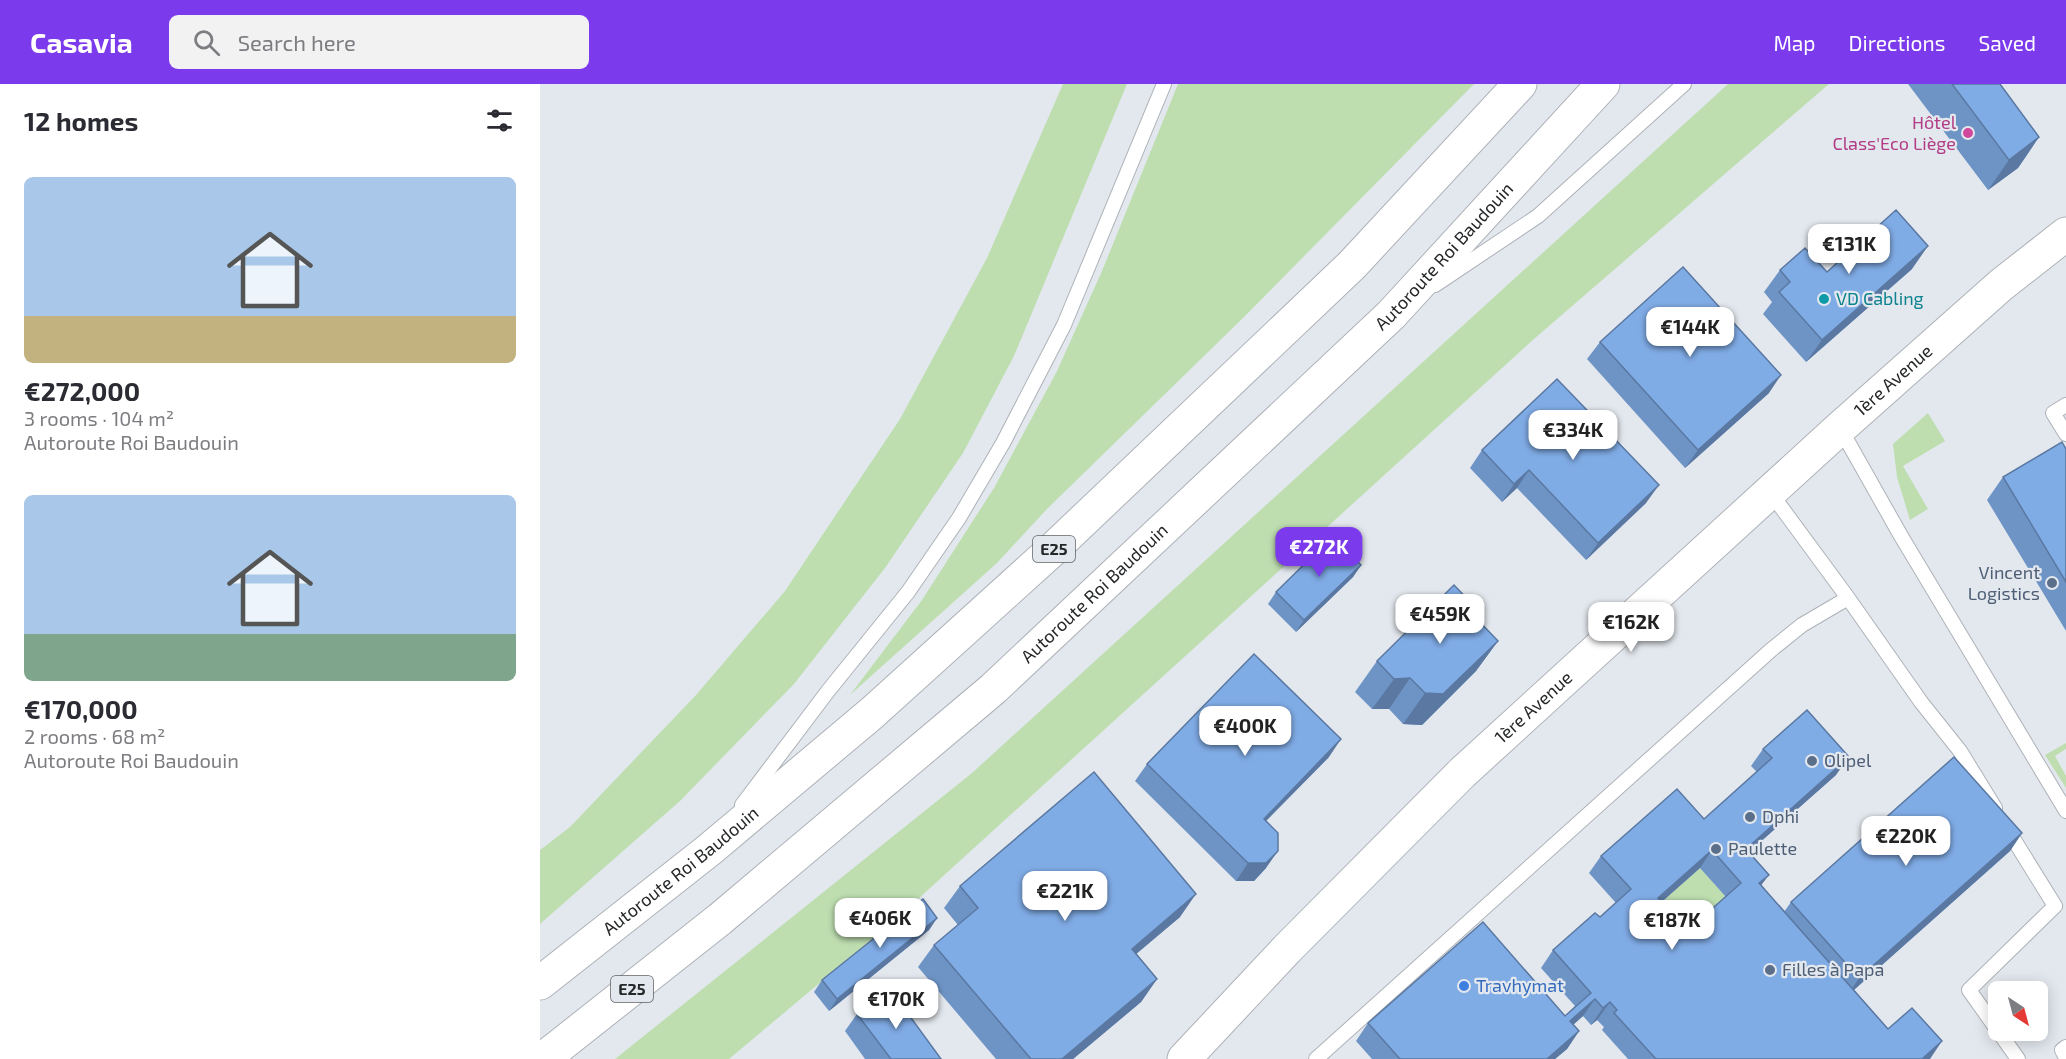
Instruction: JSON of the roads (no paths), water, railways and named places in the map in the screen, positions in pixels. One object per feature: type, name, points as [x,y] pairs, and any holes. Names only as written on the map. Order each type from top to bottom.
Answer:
[{"type":"main road","name":"Autoroute Roi Baudouin","points":[[540,983],[709,850],[872,713],[1050,552],[1352,265],[1520,84]]},
{"type":"main road","name":"Autoroute Roi Baudouin","points":[[543,1059],[720,919],[993,689],[1391,315],[1603,84]]},
{"type":"main road","name":"1ère Avenue","points":[[1184,1059],[1287,949],[1462,773],[1840,428],[2001,285],[2066,234]]},
{"type":"lane","points":[[709,850],[828,691],[908,592],[964,509],[1003,443],[1064,326],[1164,84]]},
{"type":"lane","points":[[1391,315],[1538,216],[1684,84]]},
{"type":"lane","points":[[2066,405],[2053,413],[2066,434]]},
{"type":"lane","points":[[1840,428],[1901,536],[2066,811]]},
{"type":"lane","points":[[1770,492],[1921,702],[1960,751],[2055,906],[1969,990],[2018,1059]]},
{"type":"lane","points":[[1316,1059],[1771,650],[1803,625],[1848,598]]},
{"type":"lane","points":[[2066,1047],[2062,1050],[2066,1058]]},
{"type":"place","name":"Hôtel Class'Eco Liège","points":[[1968,133]]},
{"type":"place","name":"VD Cabling","points":[[1824,299]]},
{"type":"place","name":"Vincent Logistics","points":[[2052,583]]},
{"type":"place","name":"Olipel","points":[[1812,761]]},
{"type":"place","name":"Dphi","points":[[1750,817]]},
{"type":"place","name":"Paulette","points":[[1716,849]]},
{"type":"place","name":"Filles à Papa","points":[[1770,970]]},
{"type":"place","name":"Travhymat","points":[[1464,986]]}]
